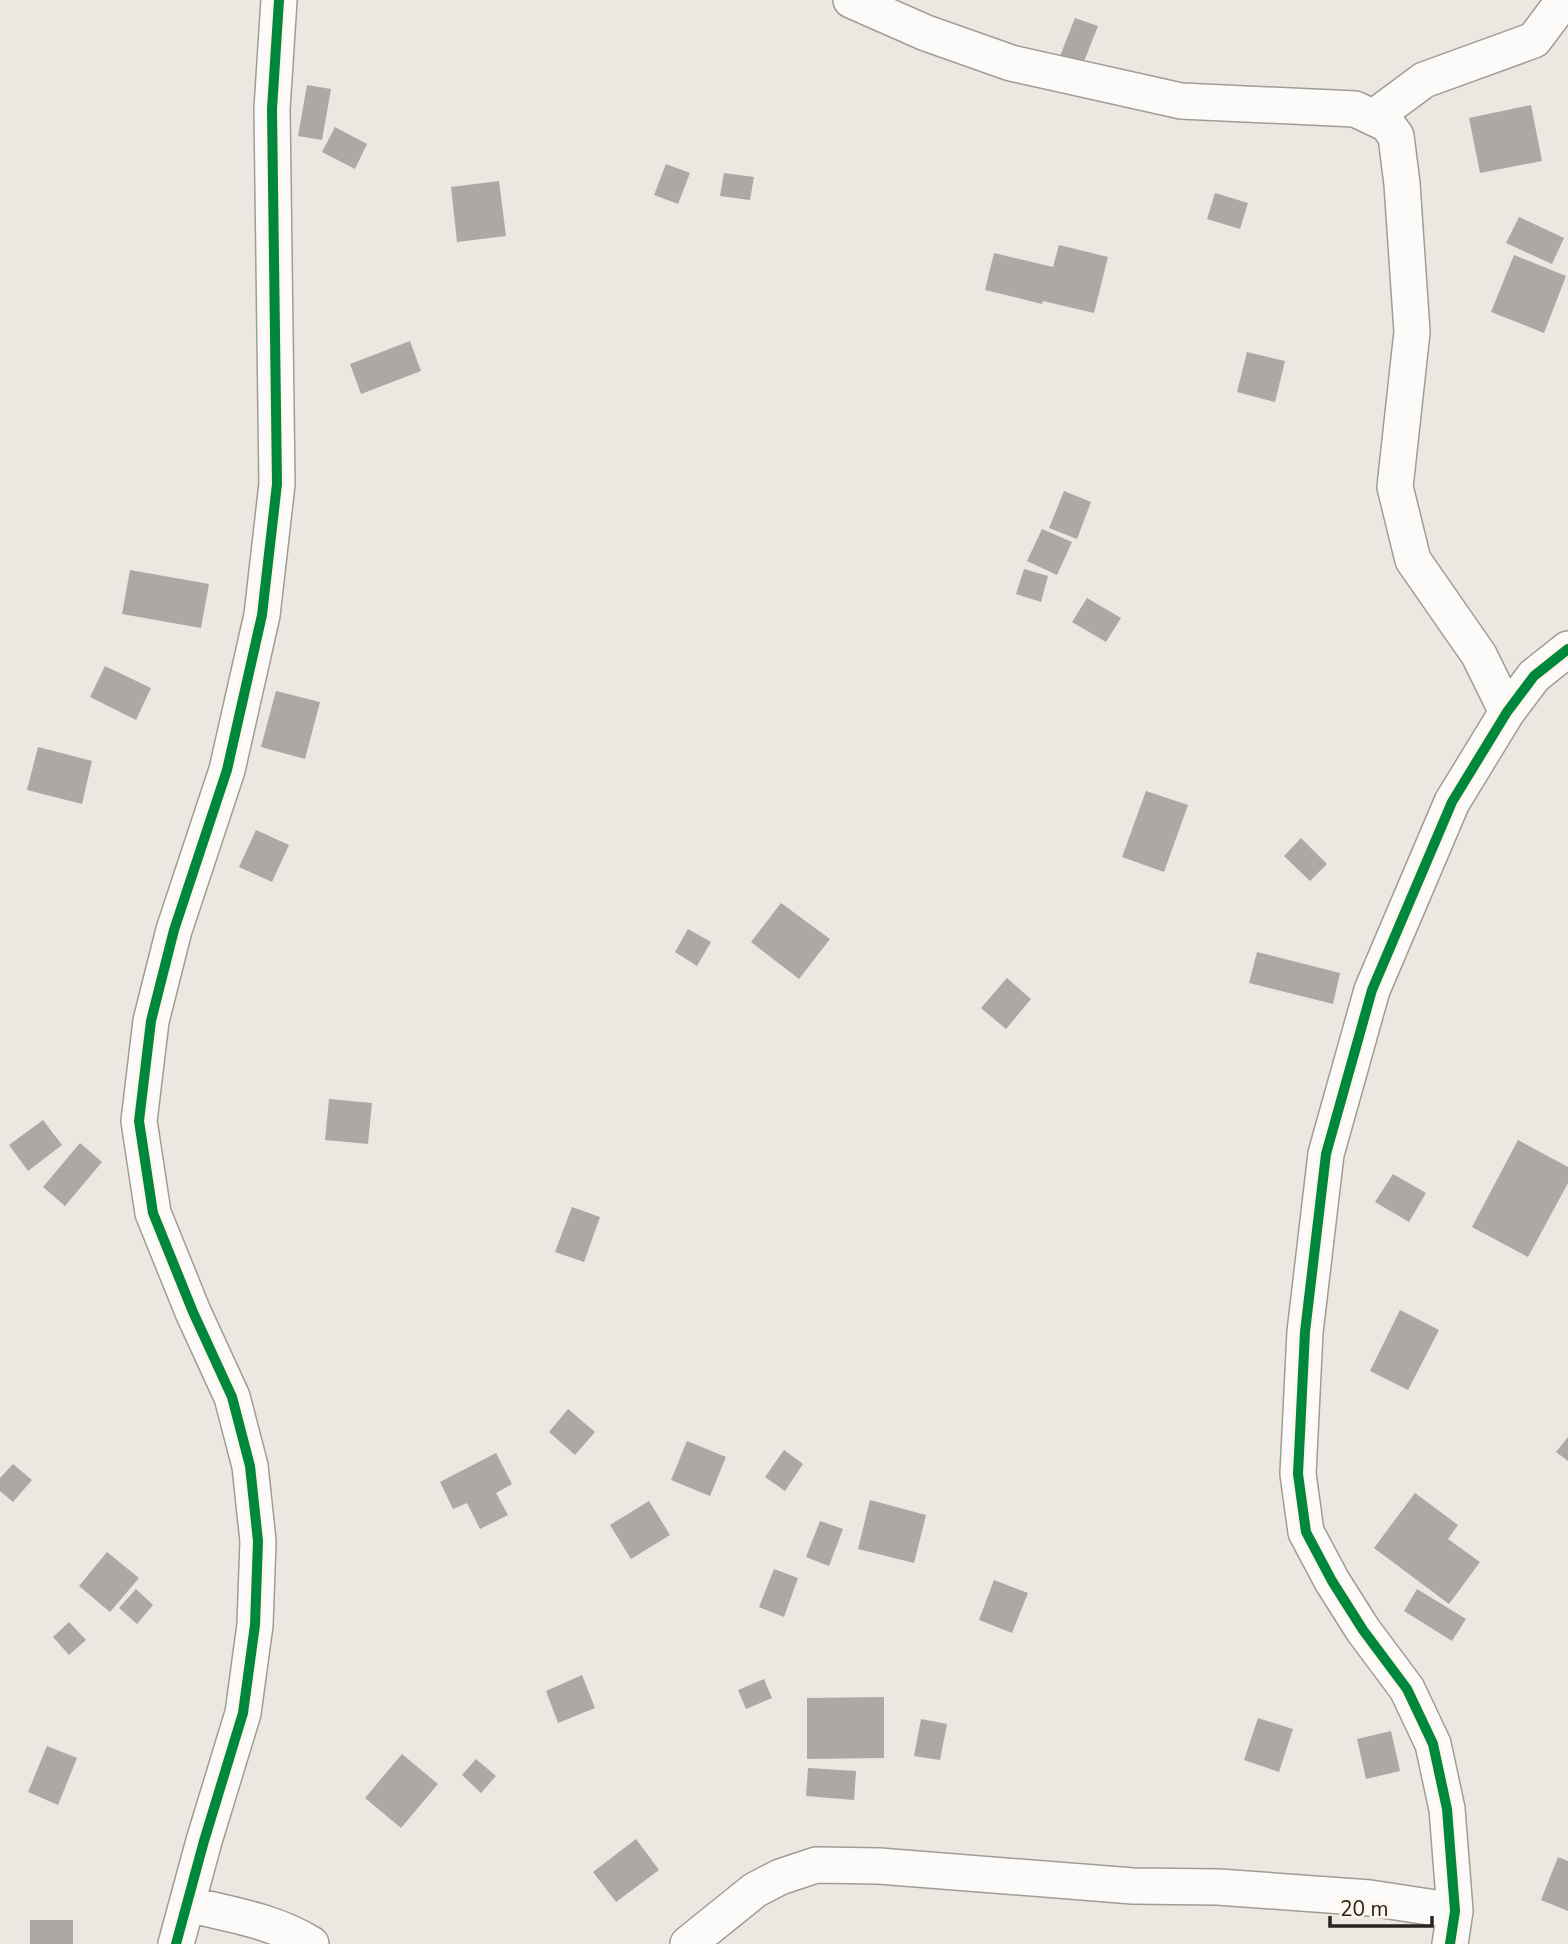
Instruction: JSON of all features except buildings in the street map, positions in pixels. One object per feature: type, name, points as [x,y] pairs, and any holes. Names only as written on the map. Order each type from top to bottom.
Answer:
[{"type":"street","points":[[176,1944],[243,1713],[255,1625],[258,1541],[250,1466],[232,1397],[193,1312],[153,1213],[139,1121],[151,1021],[174,930],[227,770],[262,614],[277,484],[272,109],[279,0]]},
{"type":"street","points":[[851,0],[926,33],[1011,63],[1181,101],[1355,109],[1387,124],[1396,136],[1402,184],[1412,332],[1395,487],[1413,560],[1479,656],[1507,712]]},
{"type":"street","points":[[1374,117],[1423,80],[1534,40],[1563,0]]},
{"type":"street","points":[[688,1944],[755,1890],[780,1877],[816,1865],[879,1866],[1133,1885],[1218,1887],[1370,1898],[1453,1927],[1447,1809],[1433,1744],[1407,1689],[1363,1630],[1332,1581],[1306,1532],[1298,1474],[1305,1332],[1326,1154],[1372,990],[1452,802],[1507,712],[1534,677],[1568,649]]},
{"type":"street","points":[[187,1904],[256,1920],[298,1936],[310,1944]]},
{"type":"cycle path","points":[[176,1944],[243,1713],[255,1625],[258,1541],[250,1466],[232,1397],[193,1312],[153,1213],[139,1121],[151,1021],[174,930],[227,770],[262,615],[277,484],[272,109],[279,0]]},
{"type":"cycle path","points":[[1450,1944],[1455,1911],[1447,1809],[1433,1744],[1407,1689],[1363,1630],[1332,1581],[1306,1532],[1298,1474],[1305,1332],[1326,1154],[1372,990],[1452,802],[1507,712],[1534,676],[1568,649]]}]
